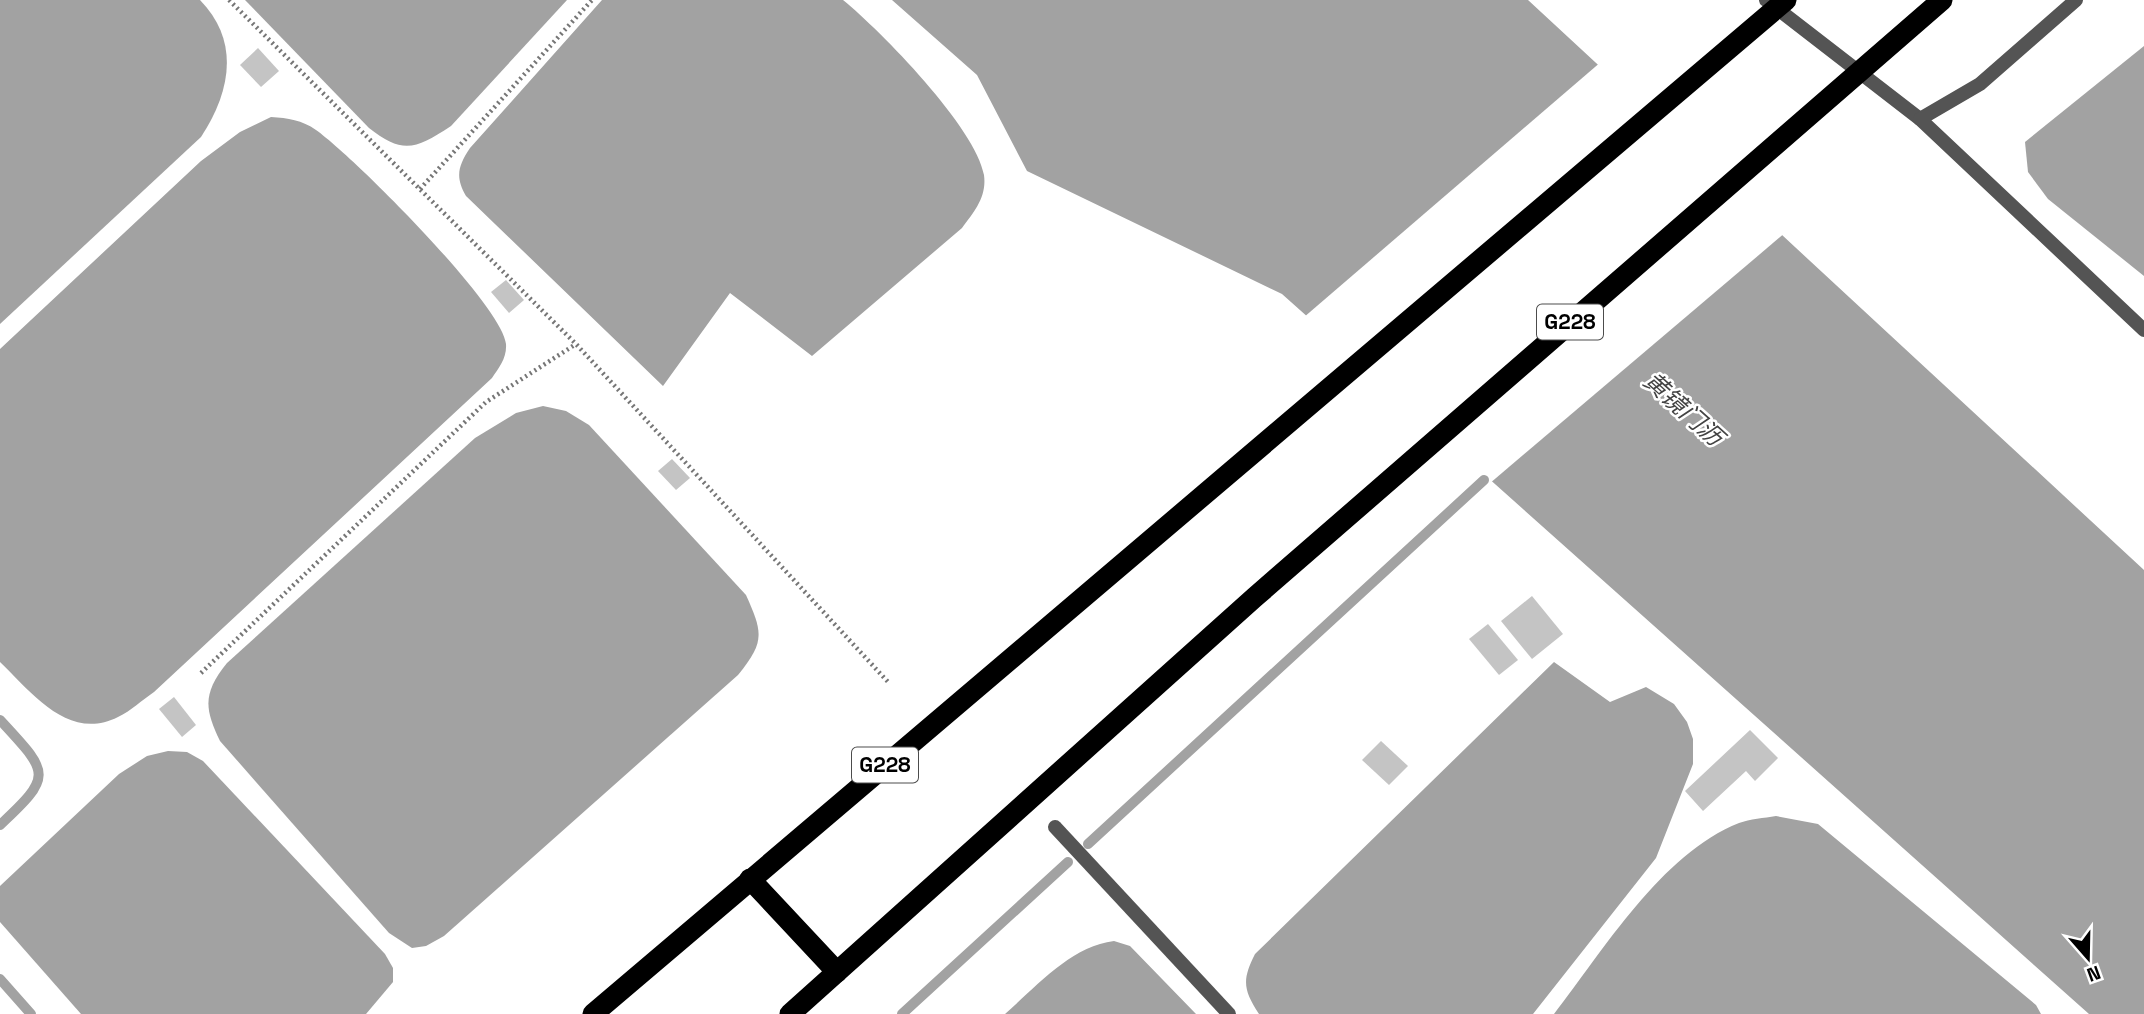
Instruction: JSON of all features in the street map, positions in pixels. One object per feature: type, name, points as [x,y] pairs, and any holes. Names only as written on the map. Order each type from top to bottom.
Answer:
[{"type":"highway","name":"G228","points":[[593,1014],[1786,0]]},
{"type":"highway","name":"G228","points":[[790,1014],[1255,597],[1942,0]]},
{"type":"highway","points":[[750,879],[837,972]]},
{"type":"street","points":[[1766,0],[1920,119],[2144,330]]},
{"type":"street","points":[[1920,119],[1980,85],[2076,0]]},
{"type":"street","points":[[1055,827],[1229,1014]]},
{"type":"path","points":[[229,0],[576,344],[889,683]]},
{"type":"path","points":[[420,189],[592,0]]},
{"type":"path","points":[[201,673],[486,402],[576,344]]},
{"type":"water","points":[[0,0],[200,0],[222,33],[227,68],[219,103],[201,137],[0,324]]},
{"type":"water","points":[[245,0],[567,0],[451,126],[428,140],[410,146],[391,142],[369,128]]},
{"type":"water","points":[[602,0],[843,0],[880,34],[925,82],[964,132],[984,175],[984,190],[979,204],[962,228],[812,356],[730,293],[663,386],[466,196],[459,177],[463,160],[470,148]]},
{"type":"water","name":"黄镜门沥","points":[[892,0],[1528,0],[2144,570],[2144,1014],[2089,1014],[1282,294],[1027,171],[977,75]]},
{"type":"water","points":[[2144,46],[2144,276],[2048,199],[2028,172],[2025,142]]},
{"type":"water","points":[[271,117],[295,120],[316,130],[361,169],[423,232],[480,298],[498,325],[506,344],[504,358],[492,378],[154,692],[123,715],[100,723],[83,723],[68,719],[38,700],[0,662],[0,349],[201,161],[240,132]]},
{"type":"water","points":[[543,406],[566,411],[589,425],[746,595],[758,628],[757,645],[738,675],[444,936],[426,946],[412,948],[389,933],[220,741],[209,710],[210,692],[227,663],[475,438],[516,413]]},
{"type":"water","points":[[1554,662],[1610,702],[1646,687],[1674,704],[1687,722],[1693,739],[1693,764],[1656,858],[1533,1014],[1259,1014],[1246,984],[1255,954]]},
{"type":"water","points":[[168,751],[187,752],[203,761],[385,954],[393,968],[393,982],[366,1014],[81,1014],[0,922],[0,886],[119,774],[147,756]]},
{"type":"water","points":[[1776,816],[1818,824],[2036,1005],[2041,1014],[1554,1014],[1636,906],[1684,857],[1711,837],[1739,823]]},
{"type":"water","points":[[1114,941],[1130,946],[1196,1014],[1005,1014],[1069,959],[1098,944]]},
{"type":"pier","points":[[1602,61],[1786,232],[1489,484],[1303,318]]},
{"type":"building","points":[[258,48],[279,71],[261,87],[240,65]]},
{"type":"building","points":[[506,280],[524,300],[509,313],[491,292]]},
{"type":"building","points":[[672,459],[690,478],[676,490],[658,471]]},
{"type":"building","points":[[1532,596],[1563,634],[1532,659],[1501,621]]},
{"type":"building","points":[[1488,624],[1518,660],[1499,675],[1469,639]]},
{"type":"building","points":[[174,697],[196,725],[182,737],[159,709]]},
{"type":"building","points":[[1750,730],[1778,758],[1755,781],[1746,771],[1703,811],[1685,791]]},
{"type":"building","points":[[1381,741],[1408,766],[1389,785],[1362,760]]},
{"type":"waterway","points":[[1088,844],[1484,480]]},
{"type":"waterway","points":[[0,720],[36,763],[39,774],[37,784],[30,795],[0,825]]},
{"type":"waterway","points":[[902,1014],[1068,862]]},
{"type":"waterway","points":[[0,979],[31,1014]]}]
